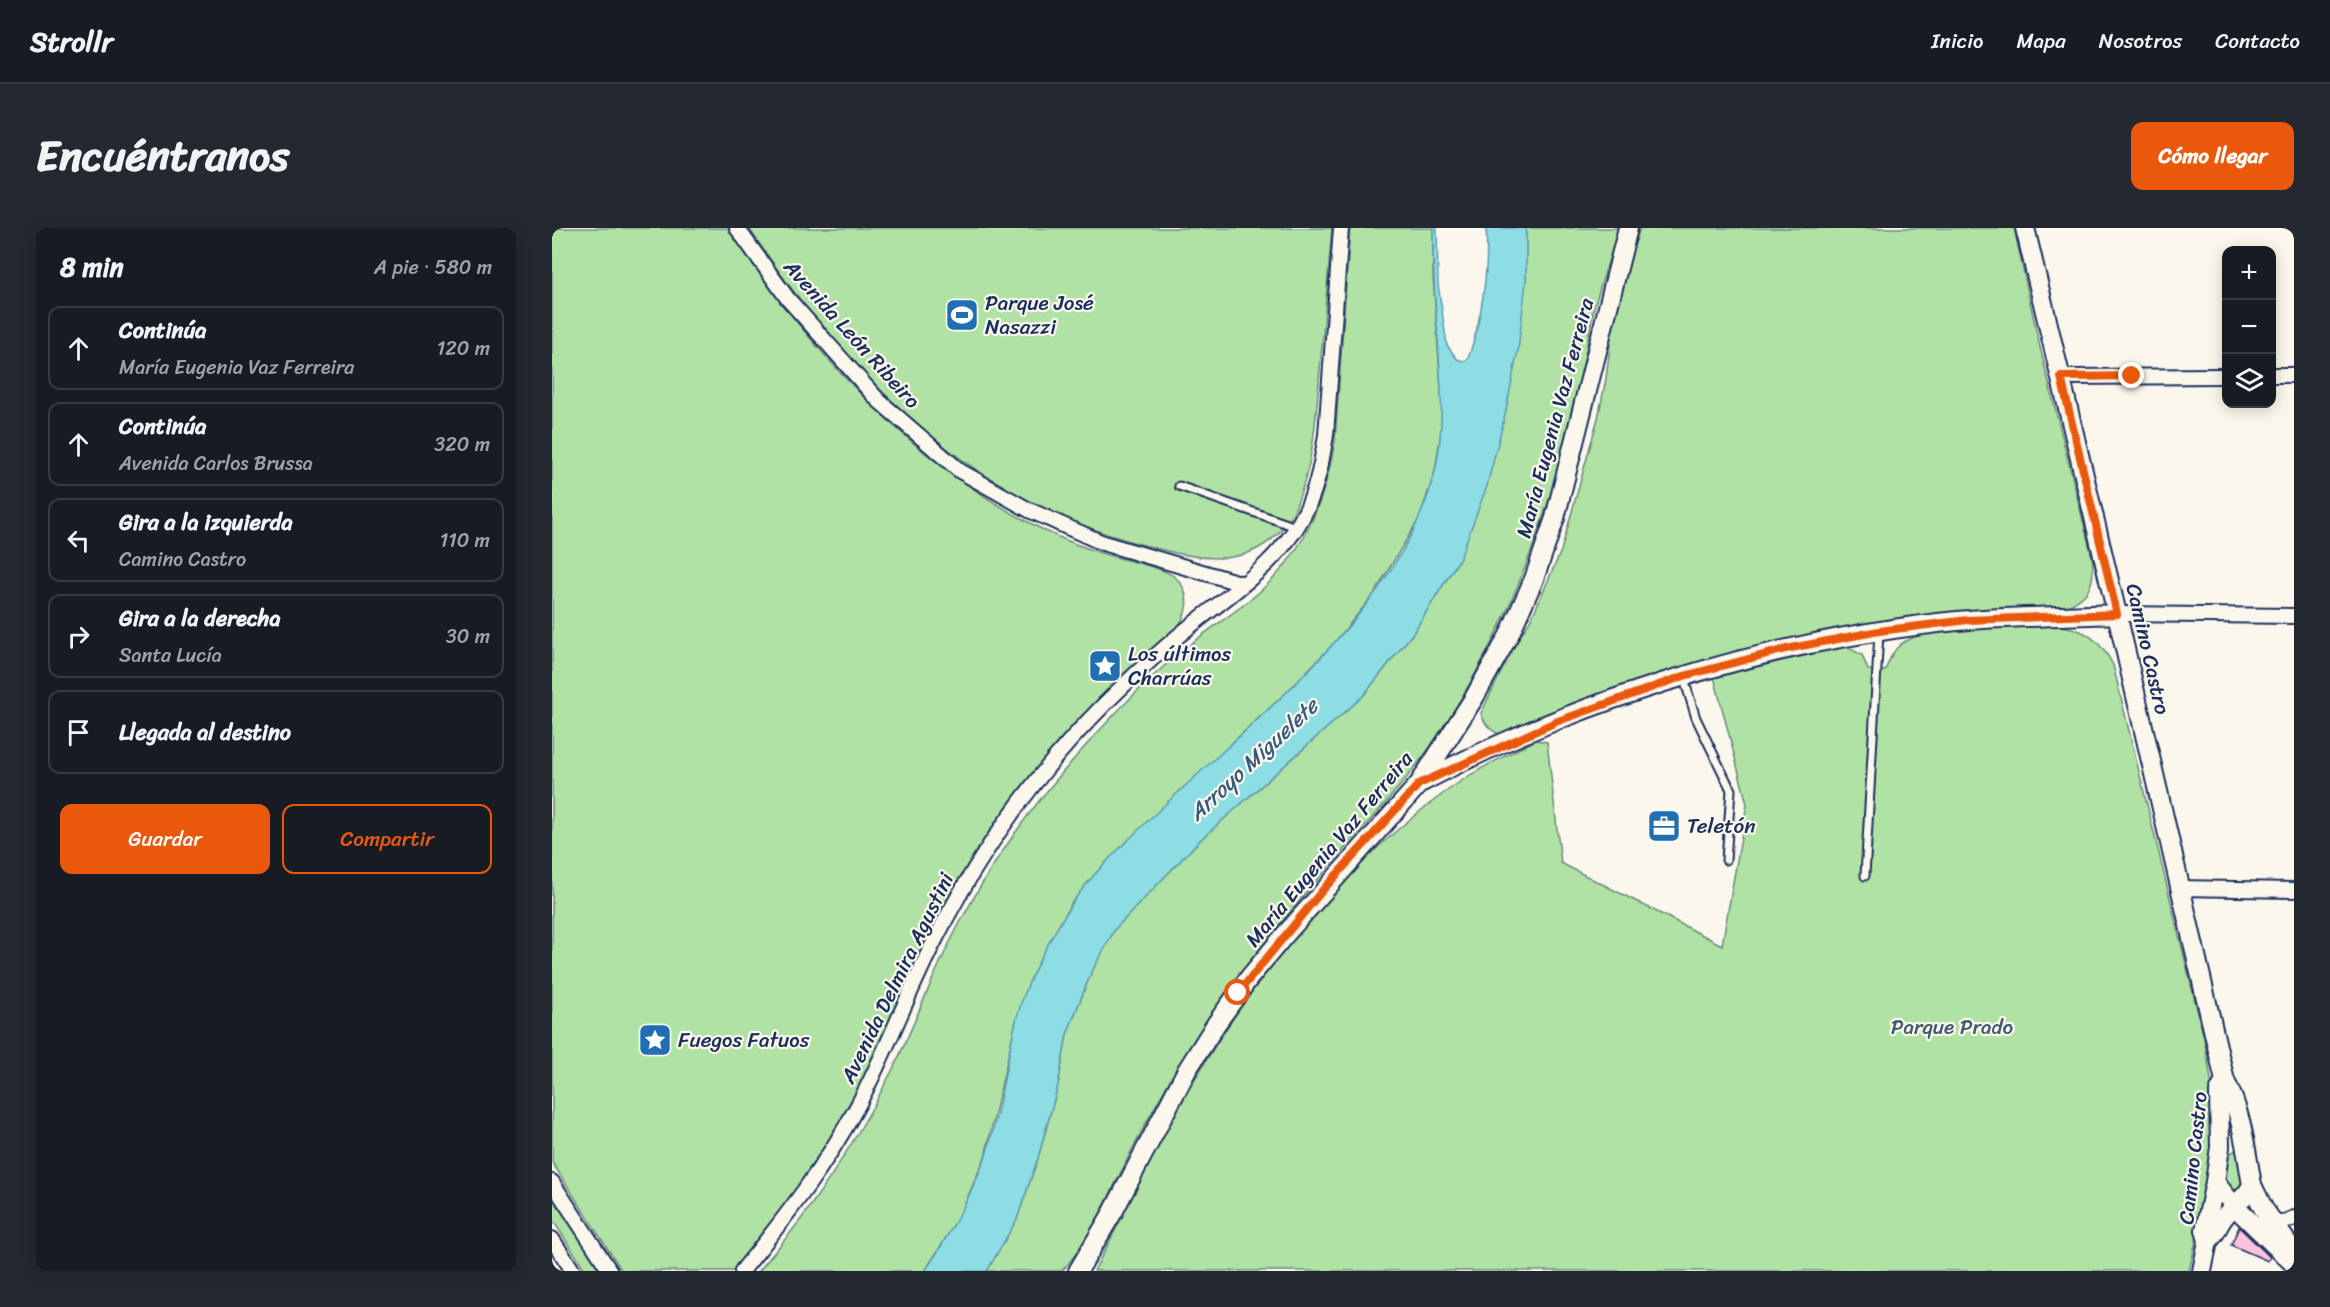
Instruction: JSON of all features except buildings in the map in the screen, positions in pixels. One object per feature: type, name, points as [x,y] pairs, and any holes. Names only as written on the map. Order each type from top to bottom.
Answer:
[{"type":"street","name":"Avenida León Ribeiro","points":[[736,228],[788,298],[878,400],[960,471],[1029,510],[1103,543],[1243,584]]},
{"type":"street","name":"Avenida Delmira Agustini","points":[[742,1271],[789,1212],[833,1148],[863,1096],[934,941],[954,904],[992,841],[1023,797],[1091,717],[1144,666],[1266,564],[1296,527],[1307,508],[1322,462],[1326,435],[1341,228]]},
{"type":"street","name":"María Eugenia Vaz Ferreira","points":[[1078,1271],[1113,1212],[1187,1070],[1216,1024],[1283,936],[1419,784],[1474,698],[1509,635],[1534,579],[1557,507],[1628,228]]},
{"type":"street","name":"Camino Castro","points":[[2025,228],[2225,1081],[2234,1096],[2246,1149],[2252,1185],[2248,1194],[2221,1220],[2216,1233],[2208,1240]]},
{"type":"street","points":[[2276,375],[2294,375]]},
{"type":"street","points":[[2061,377],[2222,376]]},
{"type":"street","points":[[1419,784],[1558,721],[1684,676],[1786,649],[1879,631],[1968,620],[2117,614],[2294,616]]},
{"type":"street","points":[[2179,888],[2294,890]]},
{"type":"street","name":"Camino Castro","points":[[2202,1271],[2208,1240],[2205,1230],[2220,1147],[2219,1092],[2225,1081]]},
{"type":"street","points":[[2220,1147],[2246,1149]]},
{"type":"street","points":[[552,1182],[610,1271]]},
{"type":"street","points":[[2215,1182],[2235,1207],[2270,1230],[2294,1251]]},
{"type":"street","points":[[2252,1185],[2270,1230],[2294,1264]]},
{"type":"street","points":[[2270,1230],[2294,1218]]},
{"type":"street","points":[[552,1239],[573,1271]]},
{"type":"lane","points":[[1179,486],[1296,527]]},
{"type":"lane","points":[[1864,876],[1879,631]]},
{"type":"lane","points":[[1684,676],[1696,718],[1731,790],[1726,860]]},
{"type":"green space","points":[[552,228],[728,228],[758,272],[825,355],[861,395],[941,466],[984,496],[1047,532],[1092,550],[1153,567],[1171,575],[1182,586],[1187,599],[1185,613],[1174,632],[1017,795],[982,845],[956,884],[932,928],[888,1023],[878,1056],[832,1141],[765,1234],[734,1271],[622,1271],[552,1162]]},
{"type":"green space","points":[[749,228],[1332,228],[1314,433],[1305,480],[1292,515],[1278,534],[1264,545],[1248,553],[1214,558],[1196,557],[1122,539],[1066,519],[1031,502],[976,469],[938,441],[866,376],[802,303]]},
{"type":"green space","points":[[1350,228],[1433,228],[1433,276],[1443,418],[1435,471],[1420,517],[1374,594],[1335,642],[1288,691],[1234,741],[1072,902],[1040,960],[1017,1017],[985,1157],[959,1217],[925,1271],[759,1271],[807,1211],[854,1140],[895,1065],[937,969],[963,917],[987,875],[1027,816],[1070,763],[1126,702],[1181,651],[1257,594],[1288,562],[1300,544],[1325,485],[1335,441]]},
{"type":"green space","points":[[1526,228],[1619,228],[1594,309],[1569,432],[1550,497],[1511,601],[1479,667],[1441,731],[1416,766],[1285,918],[1214,1011],[1160,1098],[1100,1214],[1073,1258],[1062,1271],[987,1271],[1017,1219],[1038,1158],[1058,1085],[1067,1034],[1091,973],[1115,929],[1199,841],[1363,696],[1413,633],[1460,558],[1526,282]]},
{"type":"green space","points":[[1640,228],[2014,228],[2039,343],[2092,557],[2093,576],[2084,596],[2061,609],[1881,624],[1505,737],[1493,731],[1481,713],[1512,650],[1532,617],[1561,551],[1598,418],[1606,379],[1612,328],[1626,269]]},
{"type":"green space","name":"Parque Prado","points":[[1991,626],[2067,627],[2085,633],[2107,654],[2113,665],[2204,1038],[2213,1101],[2214,1139],[2207,1189],[2189,1271],[1094,1271],[1191,1086],[1246,999],[1277,957],[1346,878],[1383,842],[1464,779],[1536,740],[1547,742],[1561,863],[1722,945],[1747,804],[1714,677],[1779,659],[1847,647],[1862,655],[1868,670],[1885,671],[1891,656],[1901,644],[1929,633]]},
{"type":"green space","points":[[2234,1151],[2239,1152],[2245,1183],[2237,1195],[2229,1185],[2225,1172],[2229,1154]]},
{"type":"green space","points":[[552,1194],[602,1271],[586,1271],[552,1219]]},
{"type":"water","name":"Arroyo Miguelete","points":[[1433,228],[1437,228],[1438,284],[1447,345],[1457,359],[1463,361],[1468,359],[1481,311],[1487,244],[1486,228],[1526,228],[1526,282],[1518,350],[1505,415],[1487,486],[1460,558],[1413,633],[1363,696],[1199,841],[1115,929],[1091,973],[1067,1034],[1058,1085],[1038,1158],[1017,1219],[987,1271],[925,1271],[973,1188],[985,1158],[995,1124],[1020,1006],[1039,961],[1071,905],[1098,870],[1121,847],[1277,702],[1318,660],[1357,616],[1391,570],[1417,522],[1435,471],[1440,435],[1440,363],[1434,289]]},
{"type":"place","name":"Parque José Nasazzi","points":[[962,315]]},
{"type":"place","name":"Los últimos Charrúas","points":[[1105,666]]},
{"type":"place","name":"Teletón","points":[[1664,826]]},
{"type":"place","name":"Fuegos Fatuos","points":[[655,1040]]},
{"type":"route","points":[[1238,993],[1321,892],[1401,807],[1419,784],[1479,755],[1558,721],[1635,692],[1684,676],[1786,649],[1923,624],[2117,614],[2061,377],[2132,376]]}]
